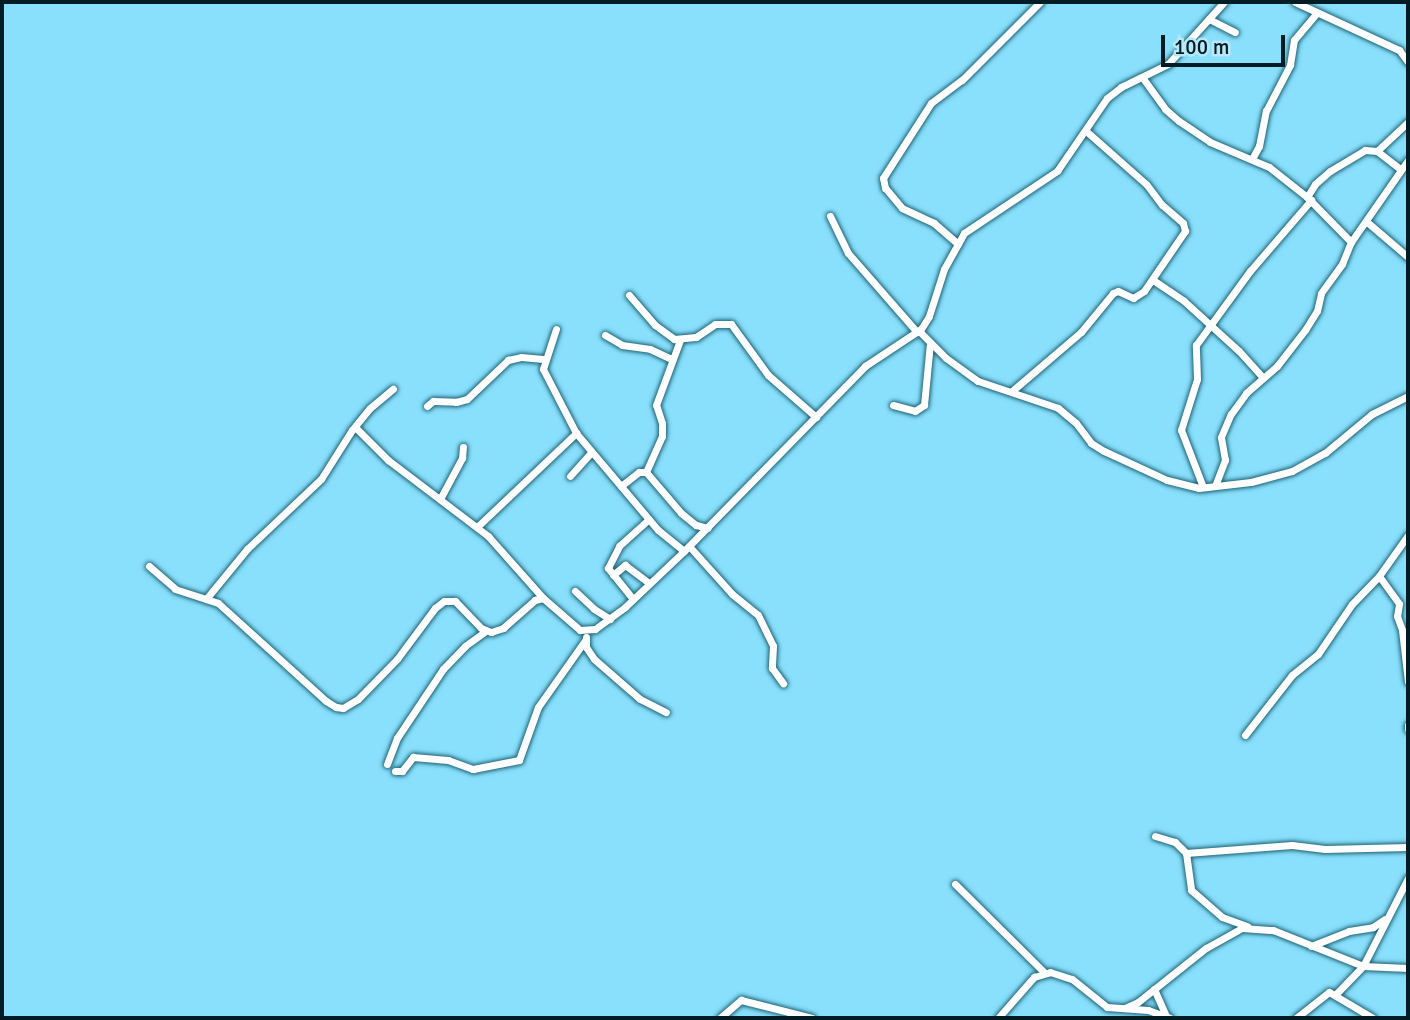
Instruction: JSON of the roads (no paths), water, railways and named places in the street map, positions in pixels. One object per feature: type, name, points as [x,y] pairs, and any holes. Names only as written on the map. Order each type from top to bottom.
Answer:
[{"type":"street","points":[[958,244],[934,223],[902,208],[885,188],[883,178],[931,103],[962,80],[1040,2]]},
{"type":"street","points":[[395,771],[402,771],[413,757],[448,760],[480,769],[519,760],[538,706],[586,635],[610,619],[687,549],[873,360],[918,331],[929,316],[944,269],[958,244],[975,224],[1057,171],[1107,98],[1178,55],[1222,5],[1211,2]]},
{"type":"street","points":[[1295,2],[1399,50],[1408,62]]},
{"type":"street","points":[[1252,159],[1259,146],[1266,111],[1290,65],[1294,40],[1317,13]]},
{"type":"street","points":[[1209,19],[1235,32]]},
{"type":"street","points":[[1142,77],[1165,109],[1183,124],[1210,142],[1269,167],[1309,199],[1351,242]]},
{"type":"street","points":[[1377,151],[1408,121]]},
{"type":"street","points":[[1012,391],[1081,332],[1113,293],[1118,291],[1133,298],[1144,291],[1184,235],[1185,226],[1146,184],[1086,130]]},
{"type":"street","points":[[1203,487],[1181,430],[1195,387],[1196,345],[1250,271],[1309,199],[1315,184],[1365,150],[1377,151],[1400,169]]},
{"type":"street","points":[[1215,486],[1224,466],[1220,441],[1230,415],[1246,393],[1277,366],[1305,330],[1317,311],[1321,293],[1342,264],[1351,242],[1408,161]]},
{"type":"street","points":[[830,216],[848,253],[918,331],[971,376],[991,386],[1058,408],[1076,423],[1091,443],[1104,452],[1167,480],[1203,487],[1251,482],[1292,471],[1325,453],[1372,414],[1406,399]]},
{"type":"street","points":[[1367,222],[1408,257]]},
{"type":"street","points":[[1153,279],[1184,301],[1263,378]]},
{"type":"street","points":[[629,295],[666,335],[680,340],[696,337],[715,324],[731,324],[768,375],[816,417]]},
{"type":"street","points":[[556,329],[543,359],[542,369],[576,433],[668,541],[687,549],[732,594],[758,615],[773,646],[771,664],[783,683]]},
{"type":"street","points":[[604,335],[622,345],[650,349],[671,359]]},
{"type":"street","points":[[646,472],[662,436],[662,424],[656,405],[680,340]]},
{"type":"street","points":[[893,405],[915,411],[924,405],[930,342]]},
{"type":"street","points":[[427,406],[433,401],[456,402],[467,399],[508,360],[522,357],[543,359]]},
{"type":"street","points":[[206,599],[247,549],[321,479],[370,408],[393,390]]},
{"type":"street","points":[[355,427],[388,460],[477,527],[504,552],[543,598],[586,635]]},
{"type":"street","points":[[477,527],[576,433]]},
{"type":"street","points":[[440,499],[461,458],[463,447]]},
{"type":"street","points":[[570,476],[592,453]]},
{"type":"street","points":[[621,486],[639,472],[646,472],[681,513],[696,524],[708,528]]},
{"type":"street","points":[[633,599],[608,568],[613,553],[649,519]]},
{"type":"street","points":[[1245,735],[1292,675],[1318,654],[1352,604],[1379,576],[1408,535]]},
{"type":"street","points":[[149,566],[175,589],[218,603],[326,701],[343,708],[358,699],[397,659],[435,608],[444,601],[456,601],[486,631]]},
{"type":"street","points":[[613,575],[622,566],[628,566],[649,583]]},
{"type":"street","points":[[1379,576],[1399,604],[1397,616],[1402,630],[1408,682]]},
{"type":"street","points":[[575,591],[594,609],[610,619]]},
{"type":"street","points":[[387,764],[397,738],[443,669],[464,646],[486,631],[503,628],[535,600],[543,598]]},
{"type":"street","points":[[586,635],[586,648],[594,659],[645,703],[666,712]]},
{"type":"street","points":[[1155,836],[1170,839],[1186,853],[1191,890],[1222,917],[1251,928]]},
{"type":"street","points":[[1186,853],[1292,845],[1325,849],[1408,847]]},
{"type":"street","points":[[1335,995],[1363,966],[1408,878]]},
{"type":"street","points":[[955,884],[1044,972]]},
{"type":"street","points":[[1311,946],[1349,930],[1373,927],[1388,917]]},
{"type":"street","points":[[1125,1008],[1239,928],[1273,930],[1363,966],[1408,968]]},
{"type":"street","points":[[998,1018],[1034,977],[1044,972],[1061,973],[1107,1007],[1148,1010],[1168,1017]]},
{"type":"street","points":[[1154,989],[1168,1017]]},
{"type":"street","points":[[1296,1018],[1329,992],[1373,1018]]},
{"type":"street","points":[[720,1018],[741,1000],[812,1018]]}]
